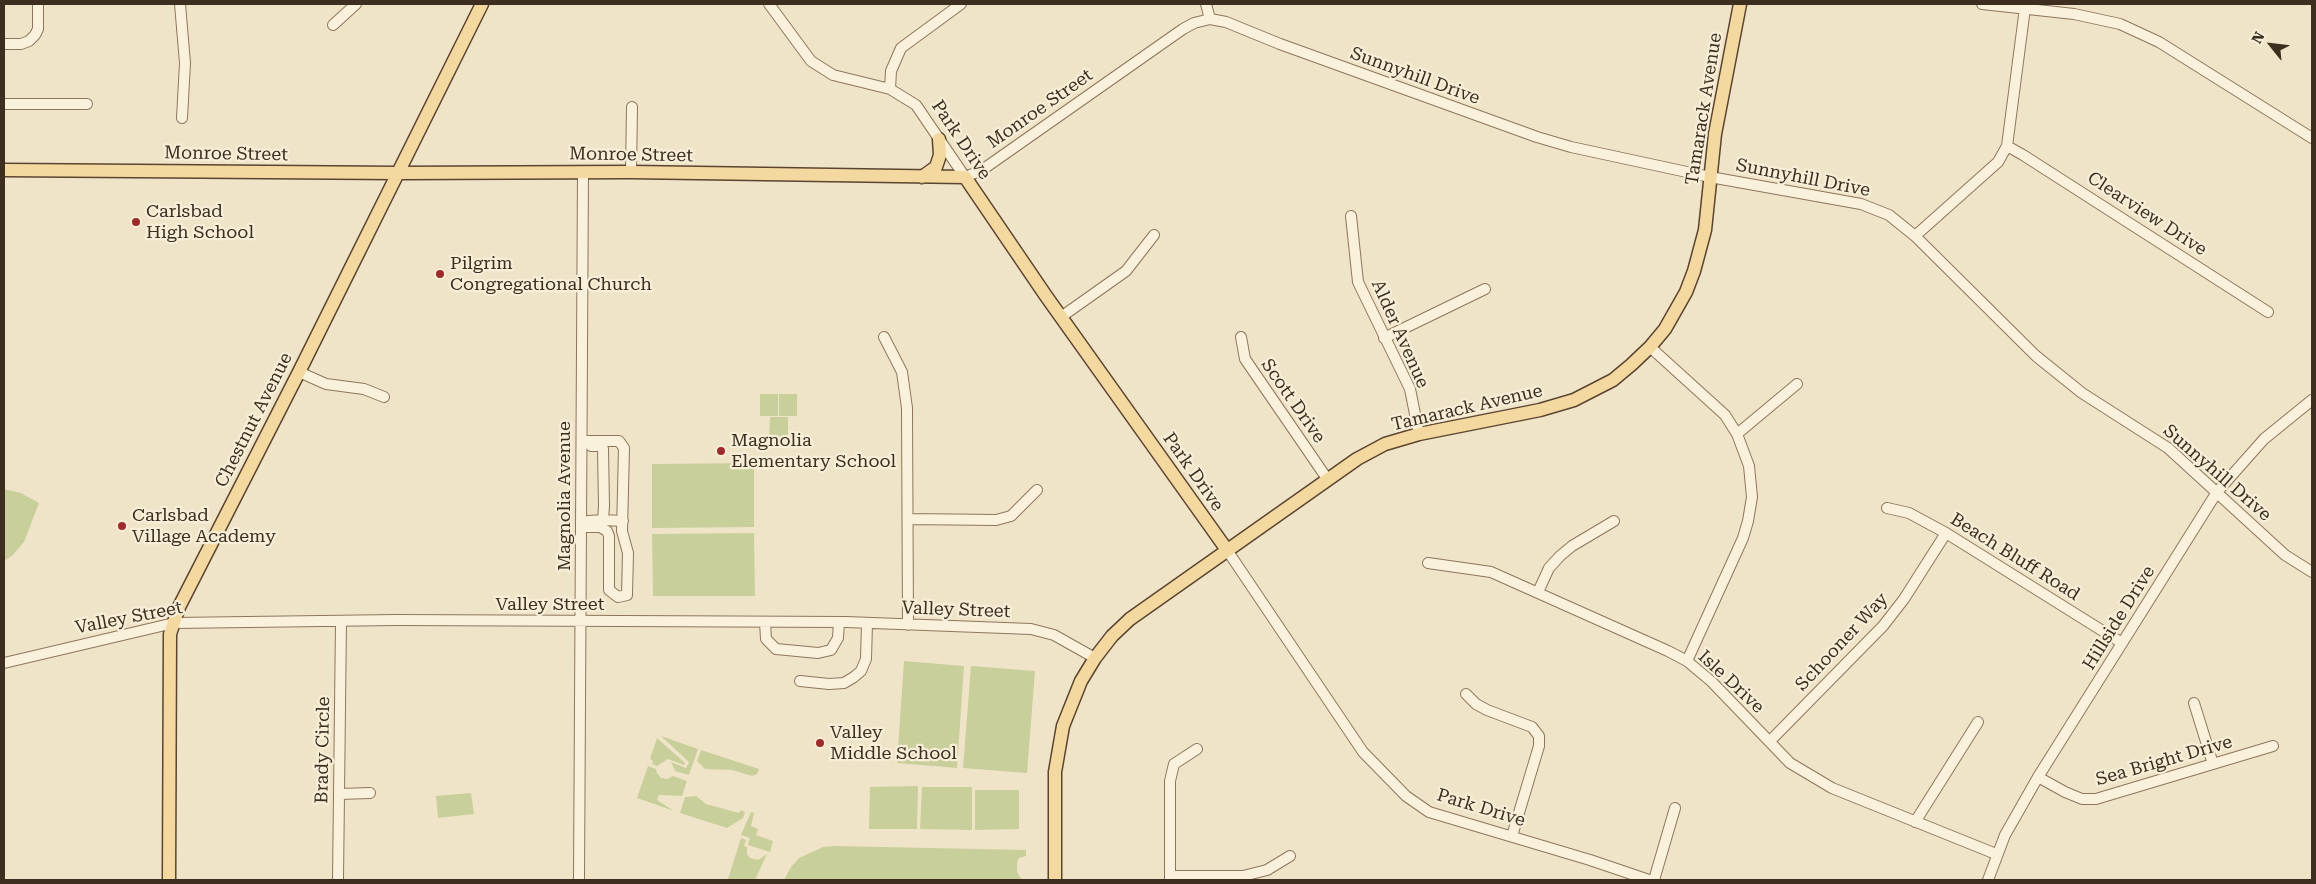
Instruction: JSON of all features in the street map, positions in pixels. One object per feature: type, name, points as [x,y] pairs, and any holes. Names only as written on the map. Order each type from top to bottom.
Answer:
[{"type":"main road","name":"Chestnut Avenue","points":[[169,880],[170,634],[179,607],[482,4]]},
{"type":"main road","name":"Tamarack Avenue","points":[[1055,880],[1055,772],[1063,726],[1073,696],[1095,658],[1112,636],[1130,619],[1357,459],[1385,444],[1419,434],[1445,431],[1540,410],[1574,400],[1612,380],[1650,347],[1665,329],[1686,292],[1705,230],[1715,134],[1740,4]]},
{"type":"main road","points":[[922,177],[936,167],[940,155],[940,139]]},
{"type":"main road","name":"Monroe Street","points":[[4,170],[398,173],[631,172],[965,177]]},
{"type":"main road","name":"Park Drive","points":[[965,177],[1061,317],[1227,550]]},
{"type":"street","points":[[4,44],[21,44],[29,41],[35,35],[38,29],[38,4]]},
{"type":"street","points":[[180,4],[186,63],[182,118]]},
{"type":"street","points":[[333,25],[356,4]]},
{"type":"street","name":"Park Drive","points":[[769,4],[811,61],[833,75],[890,89],[909,98],[916,105],[965,177]]},
{"type":"street","points":[[890,89],[891,71],[901,48],[961,4]]},
{"type":"street","points":[[1206,4],[1210,20]]},
{"type":"street","points":[[1982,4],[2074,14],[2120,24],[2159,42],[2312,138]]},
{"type":"street","points":[[1915,236],[1998,162],[2006,146],[2025,8]]},
{"type":"street","name":"Sunnyhill Drive","points":[[1210,20],[1226,22],[1280,44],[1537,137],[1579,150],[1861,204],[1889,214],[1915,236],[2036,356],[2082,393],[2168,448],[2285,555],[2312,572]]},
{"type":"street","name":"Monroe Street","points":[[965,177],[990,165],[1183,29],[1194,23],[1210,20]]},
{"type":"street","points":[[4,104],[87,104]]},
{"type":"street","points":[[631,172],[632,107]]},
{"type":"street","name":"Clearview Drive","points":[[2006,146],[2268,312]]},
{"type":"street","name":"Magnolia Avenue","points":[[579,880],[583,172]]},
{"type":"street","name":"Alder Avenue","points":[[1351,216],[1358,282],[1410,389],[1419,434]]},
{"type":"street","points":[[1061,317],[1126,271],[1154,235]]},
{"type":"street","points":[[1384,338],[1485,288]]},
{"type":"street","points":[[884,337],[902,372],[908,408],[908,624]]},
{"type":"street","name":"Scott Drive","points":[[1241,337],[1245,359],[1328,480]]},
{"type":"street","points":[[1650,347],[1725,415],[1737,434],[1749,466],[1752,497],[1743,538],[1687,661]]},
{"type":"street","points":[[298,372],[326,384],[364,389],[384,397]]},
{"type":"street","points":[[1737,434],[1797,384]]},
{"type":"street","name":"Hillside Drive","points":[[1988,880],[2004,835],[2038,777],[2218,492],[2264,439],[2312,400]]},
{"type":"street","points":[[582,444],[619,441],[624,448],[622,531],[628,553],[626,595],[618,597],[610,590],[609,536],[607,531],[600,527],[582,524]]},
{"type":"street","points":[[582,444],[602,446],[603,520]]},
{"type":"street","points":[[909,519],[996,520],[1012,516],[1037,490]]},
{"type":"street","name":"Beach Bluff Road","points":[[1887,508],[1909,513],[1946,533],[2122,643]]},
{"type":"street","points":[[582,524],[603,520],[623,521]]},
{"type":"street","points":[[1538,592],[1549,568],[1560,556],[1572,546],[1614,521]]},
{"type":"street","name":"Schooner Way","points":[[1770,741],[1883,626],[1904,599],[1946,533]]},
{"type":"street","name":"Park Drive","points":[[1227,550],[1363,752],[1378,770],[1406,796],[1429,812],[1512,836],[1649,880]]},
{"type":"street","name":"Isle Drive","points":[[1428,563],[1491,572],[1687,661],[1712,682],[1790,764],[1832,788],[1996,854]]},
{"type":"street","name":"Valley Street","points":[[4,663],[174,623],[341,621],[839,622],[1031,630],[1054,635],[1095,658]]},
{"type":"street","name":"Brady Circle","points":[[338,880],[341,621]]},
{"type":"street","points":[[765,622],[766,639],[776,649],[818,653],[830,650],[838,638],[839,622]]},
{"type":"street","points":[[800,681],[829,684],[844,683],[861,671],[866,659],[867,623]]},
{"type":"street","points":[[1466,694],[1476,704],[1487,710],[1532,727],[1539,736],[1540,746],[1512,836]]},
{"type":"street","points":[[2194,703],[2212,764]]},
{"type":"street","points":[[1915,822],[1978,722]]},
{"type":"street","name":"Sea Bright Drive","points":[[2038,777],[2065,792],[2082,798],[2096,799],[2273,746]]},
{"type":"street","points":[[1197,750],[1174,764],[1170,781],[1170,878],[1243,876],[1267,870],[1290,856]]},
{"type":"street","points":[[339,794],[370,793]]},
{"type":"street","points":[[1654,880],[1676,808]]},
{"type":"green space","points":[[760,394],[778,394],[778,416],[760,416]]},
{"type":"green space","points":[[779,394],[797,394],[797,416],[779,416]]},
{"type":"green space","points":[[770,417],[788,417],[788,440],[769,439]]},
{"type":"green space","points":[[754,463],[754,527],[652,528],[652,464]]},
{"type":"green space","points":[[4,489],[21,493],[39,503],[24,542],[12,556],[4,561]]},
{"type":"green space","points":[[754,533],[755,596],[653,596],[652,534]]},
{"type":"green space","points":[[904,661],[964,666],[957,768],[897,763]]},
{"type":"green space","points":[[971,666],[1035,671],[1027,773],[963,768]]},
{"type":"green space","points":[[661,736],[698,749],[689,775],[675,771],[671,762],[686,768],[689,762]]},
{"type":"green space","points":[[657,738],[685,763],[684,765],[668,759],[657,766],[652,764],[653,761],[650,759]]},
{"type":"green space","points":[[701,750],[759,769],[757,774],[752,776],[732,770],[705,769],[697,761]]},
{"type":"green space","points":[[648,766],[656,769],[661,778],[667,779],[673,776],[687,781],[682,796],[659,795],[657,800],[674,811],[637,798]]},
{"type":"green space","points":[[918,786],[917,829],[869,829],[870,787]]},
{"type":"green space","points":[[922,787],[972,787],[972,830],[920,829]]},
{"type":"green space","points":[[975,790],[1019,790],[1019,829],[975,830]]},
{"type":"green space","points":[[471,793],[474,814],[438,818],[436,796]]},
{"type":"green space","points":[[696,796],[706,804],[739,813],[741,810],[745,812],[743,818],[727,828],[680,813],[685,797]]},
{"type":"green space","points":[[751,812],[754,813],[751,826],[758,829],[756,835],[773,841],[770,852],[748,845],[750,838],[741,835]]},
{"type":"green space","points":[[741,838],[746,840],[744,846],[747,847],[747,854],[750,858],[758,860],[767,854],[755,880],[728,879]]},
{"type":"green space","points":[[823,847],[1026,850],[1026,856],[1019,858],[1017,863],[1017,872],[1022,880],[784,880],[791,867],[799,858]]},
{"type":"place","name":"Carlsbad High School","points":[[136,222]]},
{"type":"place","name":"Pilgrim Congregational Church","points":[[440,274]]},
{"type":"place","name":"Magnolia Elementary School","points":[[721,451]]},
{"type":"place","name":"Carlsbad Village Academy","points":[[122,526]]},
{"type":"place","name":"Valley Middle School","points":[[820,743]]}]
